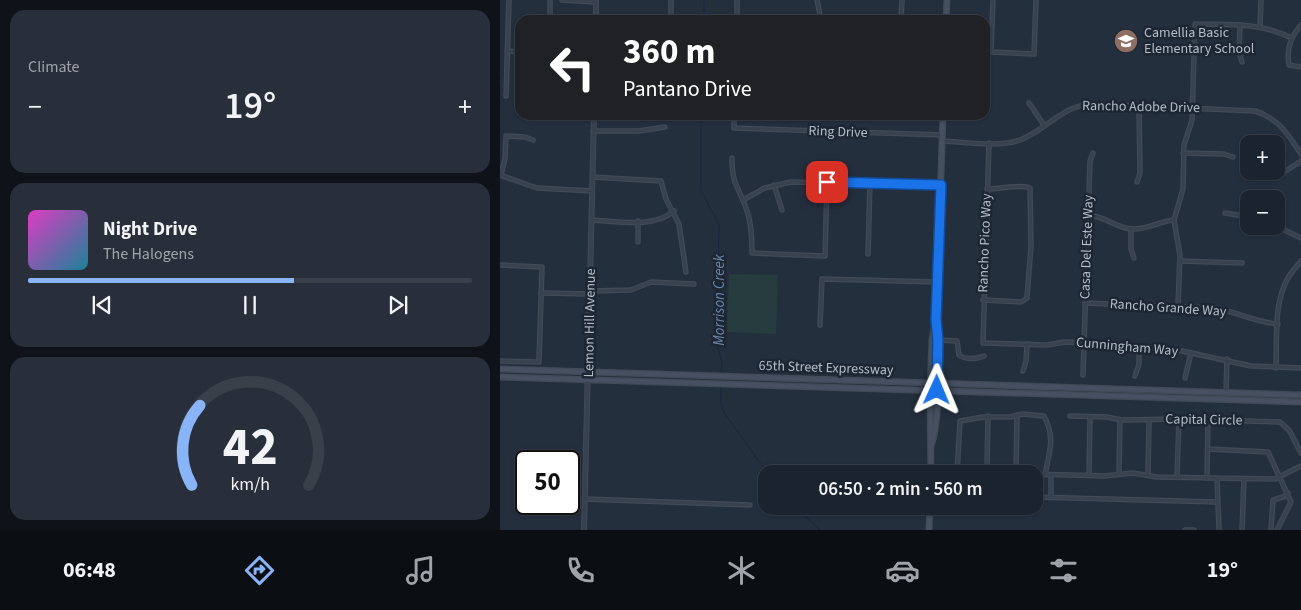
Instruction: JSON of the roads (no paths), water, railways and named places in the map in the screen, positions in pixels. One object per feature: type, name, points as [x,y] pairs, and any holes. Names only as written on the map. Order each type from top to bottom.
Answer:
[{"type":"main road","points":[[946,15],[947,0]]},
{"type":"main road","points":[[931,465],[931,446],[928,435],[932,340],[936,320],[938,282],[943,120]]},
{"type":"main road","points":[[931,446],[935,434],[937,390],[938,340],[936,320]]},
{"type":"main road","name":"65th Street Expressway","points":[[500,370],[1301,395]]},
{"type":"main road","name":"65th Street Expressway","points":[[500,377],[1301,402]]},
{"type":"main road","points":[[929,530],[930,515]]},
{"type":"street","points":[[506,96],[508,0]]},
{"type":"street","points":[[550,0],[550,15]]},
{"type":"street","points":[[562,0],[596,1],[596,15]]},
{"type":"street","points":[[671,0],[671,15]]},
{"type":"street","points":[[737,0],[737,15]]},
{"type":"street","points":[[817,0],[821,15]]},
{"type":"street","points":[[901,15],[902,0]]},
{"type":"street","points":[[993,0],[991,52],[1034,54],[1036,0]]},
{"type":"street","points":[[1260,26],[1261,0]]},
{"type":"street","points":[[1178,306],[1180,260],[1174,220],[1183,189],[1183,153],[1192,108],[1195,24],[1260,26],[1272,28],[1292,38]]},
{"type":"street","points":[[1240,25],[1239,53],[1242,62]]},
{"type":"street","points":[[1301,25],[1292,38],[1288,53],[1289,65],[1301,67]]},
{"type":"street","points":[[507,51],[515,52]]},
{"type":"street","points":[[500,75],[507,75]]},
{"type":"street","points":[[1029,103],[1044,125]]},
{"type":"street","name":"Rancho Adobe Drive","points":[[942,138],[989,143],[1017,141],[1067,110],[1084,104],[1139,105],[1247,110],[1262,113],[1280,124],[1301,154]]},
{"type":"street","points":[[1137,182],[1140,173],[1139,105]]},
{"type":"street","name":"Lemon Hill Avenue","points":[[584,530],[594,120]]},
{"type":"street","name":"Ring Drive","points":[[734,120],[734,128],[942,138]]},
{"type":"street","points":[[593,131],[638,131],[665,127]]},
{"type":"street","points":[[533,140],[525,137],[506,136],[505,159],[501,175],[546,189],[592,191]]},
{"type":"street","name":"Rancho Pico Way","points":[[982,342],[989,143]]},
{"type":"street","name":"Casa Del Este Way","points":[[1083,375],[1090,161],[1093,153]]},
{"type":"street","points":[[1183,153],[1224,154],[1233,157]]},
{"type":"street","points":[[732,158],[733,181],[743,200],[751,226],[752,253],[825,256],[827,182]]},
{"type":"street","points":[[1285,171],[1301,161]]},
{"type":"street","points":[[592,177],[661,181],[666,199],[674,211],[680,228],[686,272]]},
{"type":"street","points":[[743,200],[774,185],[791,182],[941,185]]},
{"type":"street","points":[[868,254],[870,183]]},
{"type":"street","points":[[774,185],[782,210]]},
{"type":"street","points":[[983,300],[1021,302],[1027,298],[1031,246],[1030,188],[1026,186],[1009,189],[987,189]]},
{"type":"street","points":[[592,220],[659,220],[674,211]]},
{"type":"street","points":[[1225,213],[1240,216]]},
{"type":"street","points":[[1088,215],[1102,217],[1131,229],[1144,228],[1174,220]]},
{"type":"street","points":[[638,221],[638,242]]},
{"type":"street","points":[[1131,229],[1131,249],[1134,258]]},
{"type":"street","points":[[1285,230],[1301,238]]},
{"type":"street","points":[[1180,260],[1242,263]]},
{"type":"street","points":[[1276,368],[1278,324],[1284,284],[1301,261]]},
{"type":"street","points":[[500,265],[542,267],[539,362],[500,360]]},
{"type":"street","points":[[820,325],[822,279],[938,282]]},
{"type":"street","points":[[541,293],[630,290],[651,282],[694,284]]},
{"type":"street","name":"Rancho Grande Way","points":[[1085,303],[1224,309],[1256,322],[1278,324]]},
{"type":"street","points":[[938,340],[957,341],[959,346],[958,352],[964,358],[984,356]]},
{"type":"street","name":"Cunningham Way","points":[[982,342],[1027,344],[1084,342],[1111,347],[1173,349],[1227,359],[1251,366],[1301,368]]},
{"type":"street","points":[[1023,371],[1026,361],[1027,344]]},
{"type":"street","points":[[1135,376],[1139,348]]},
{"type":"street","points":[[1185,378],[1191,353]]},
{"type":"street","points":[[1226,392],[1227,359]]},
{"type":"street","points":[[987,465],[988,416]]},
{"type":"street","points":[[957,465],[958,423],[963,420],[988,416],[1044,416],[1047,421],[1052,446],[1045,474],[1089,475],[1118,473],[1275,480],[1301,466]]},
{"type":"street","points":[[1016,465],[1017,416]]},
{"type":"street","name":"Capital Circle","points":[[1070,416],[1149,421],[1179,419],[1280,422],[1289,430],[1301,453]]},
{"type":"street","points":[[1089,475],[1090,417]]},
{"type":"street","points":[[1178,477],[1179,419]]},
{"type":"street","points":[[1118,473],[1120,420]]},
{"type":"street","points":[[1207,478],[1208,420]]},
{"type":"street","points":[[1148,474],[1149,421]]},
{"type":"street","points":[[1208,450],[1268,452],[1291,502],[1277,530]]},
{"type":"street","points":[[1051,474],[1051,497]]},
{"type":"street","points":[[1217,478],[1216,502],[1219,508],[1219,530]]},
{"type":"street","points":[[1242,530],[1244,479]]},
{"type":"street","points":[[1271,530],[1273,500],[1286,496],[1288,493]]},
{"type":"street","points":[[1043,497],[1216,502]]},
{"type":"street","points":[[585,499],[750,505]]},
{"type":"street","points":[[1185,530],[1194,530]]},
{"type":"waterway","name":"Morrison Creek","points":[[704,0],[704,15]]},
{"type":"waterway","name":"Morrison Creek","points":[[701,120],[701,190],[719,225],[717,342],[722,363],[721,374]]},
{"type":"waterway","name":"Morrison Creek","points":[[721,385],[721,405],[725,414],[762,465]]},
{"type":"waterway","name":"Morrison Creek","points":[[804,515],[820,530]]},
{"type":"place","name":"Camellia Basic Elementary School","points":[[1126,41]]}]
